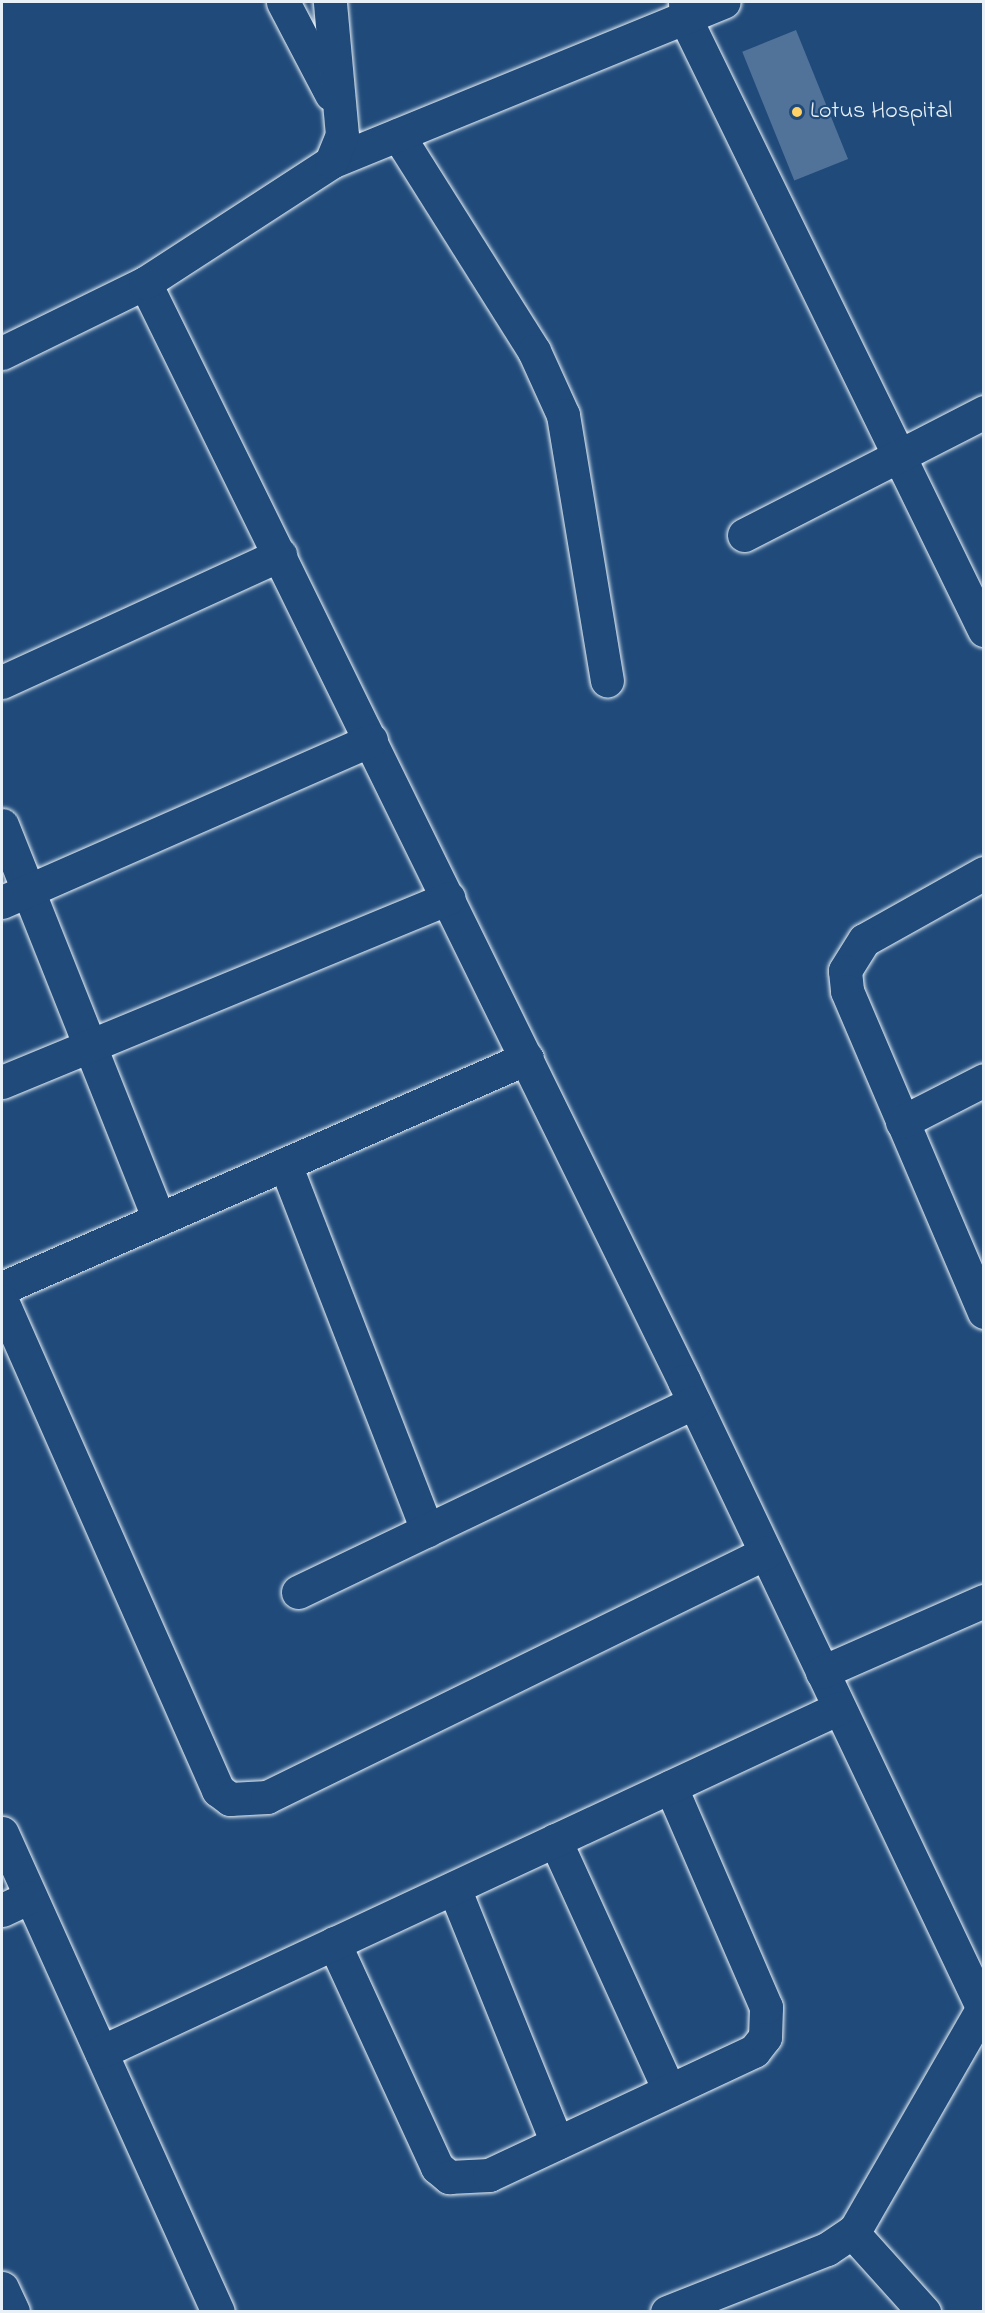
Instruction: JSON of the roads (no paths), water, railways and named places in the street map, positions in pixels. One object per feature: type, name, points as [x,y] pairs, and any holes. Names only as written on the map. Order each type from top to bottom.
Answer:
[{"type":"street","points":[[283,2],[337,106]]},
{"type":"street","points":[[330,2],[337,106],[342,135],[331,162]]},
{"type":"street","points":[[2,352],[145,282],[331,162],[685,11],[724,2]]},
{"type":"street","points":[[685,11],[984,630]]},
{"type":"street","points":[[398,135],[534,351],[560,406],[607,680]]},
{"type":"street","points":[[145,282],[449,898],[694,1402],[983,2008],[852,2232],[827,2249],[667,2312]]},
{"type":"street","points":[[744,535],[984,412]]},
{"type":"street","points":[[2,682],[280,555]]},
{"type":"street","points":[[14,896],[371,740]]},
{"type":"street","points":[[2,825],[14,896],[88,1043],[159,1219]]},
{"type":"street","points":[[984,873],[864,940],[845,971],[847,992],[984,1312]]},
{"type":"street","points":[[2,1082],[88,1043],[449,898]]},
{"type":"street","points":[[2,1288],[526,1058]]},
{"type":"street","points":[[902,1122],[984,1080]]},
{"type":"street","points":[[285,1164],[427,1530]]},
{"type":"street","points":[[2,1301],[218,1790],[230,1799],[267,1797],[765,1552]]},
{"type":"street","points":[[298,1592],[694,1402]]},
{"type":"street","points":[[822,1672],[984,1601]]},
{"type":"street","points":[[101,2052],[839,1708]]},
{"type":"street","points":[[334,1943],[437,2167],[448,2177],[489,2175],[754,2051],[769,2019],[671,1787]]},
{"type":"street","points":[[2,1833],[16,1904],[101,2052],[218,2312]]},
{"type":"street","points":[[555,1840],[669,2090]]},
{"type":"street","points":[[454,1888],[557,2143]]},
{"type":"street","points":[[852,2232],[924,2312]]},
{"type":"street","points":[[2,2288],[13,2312]]},
{"type":"place","name":"Lotus Hospital","points":[[797,112]]}]
